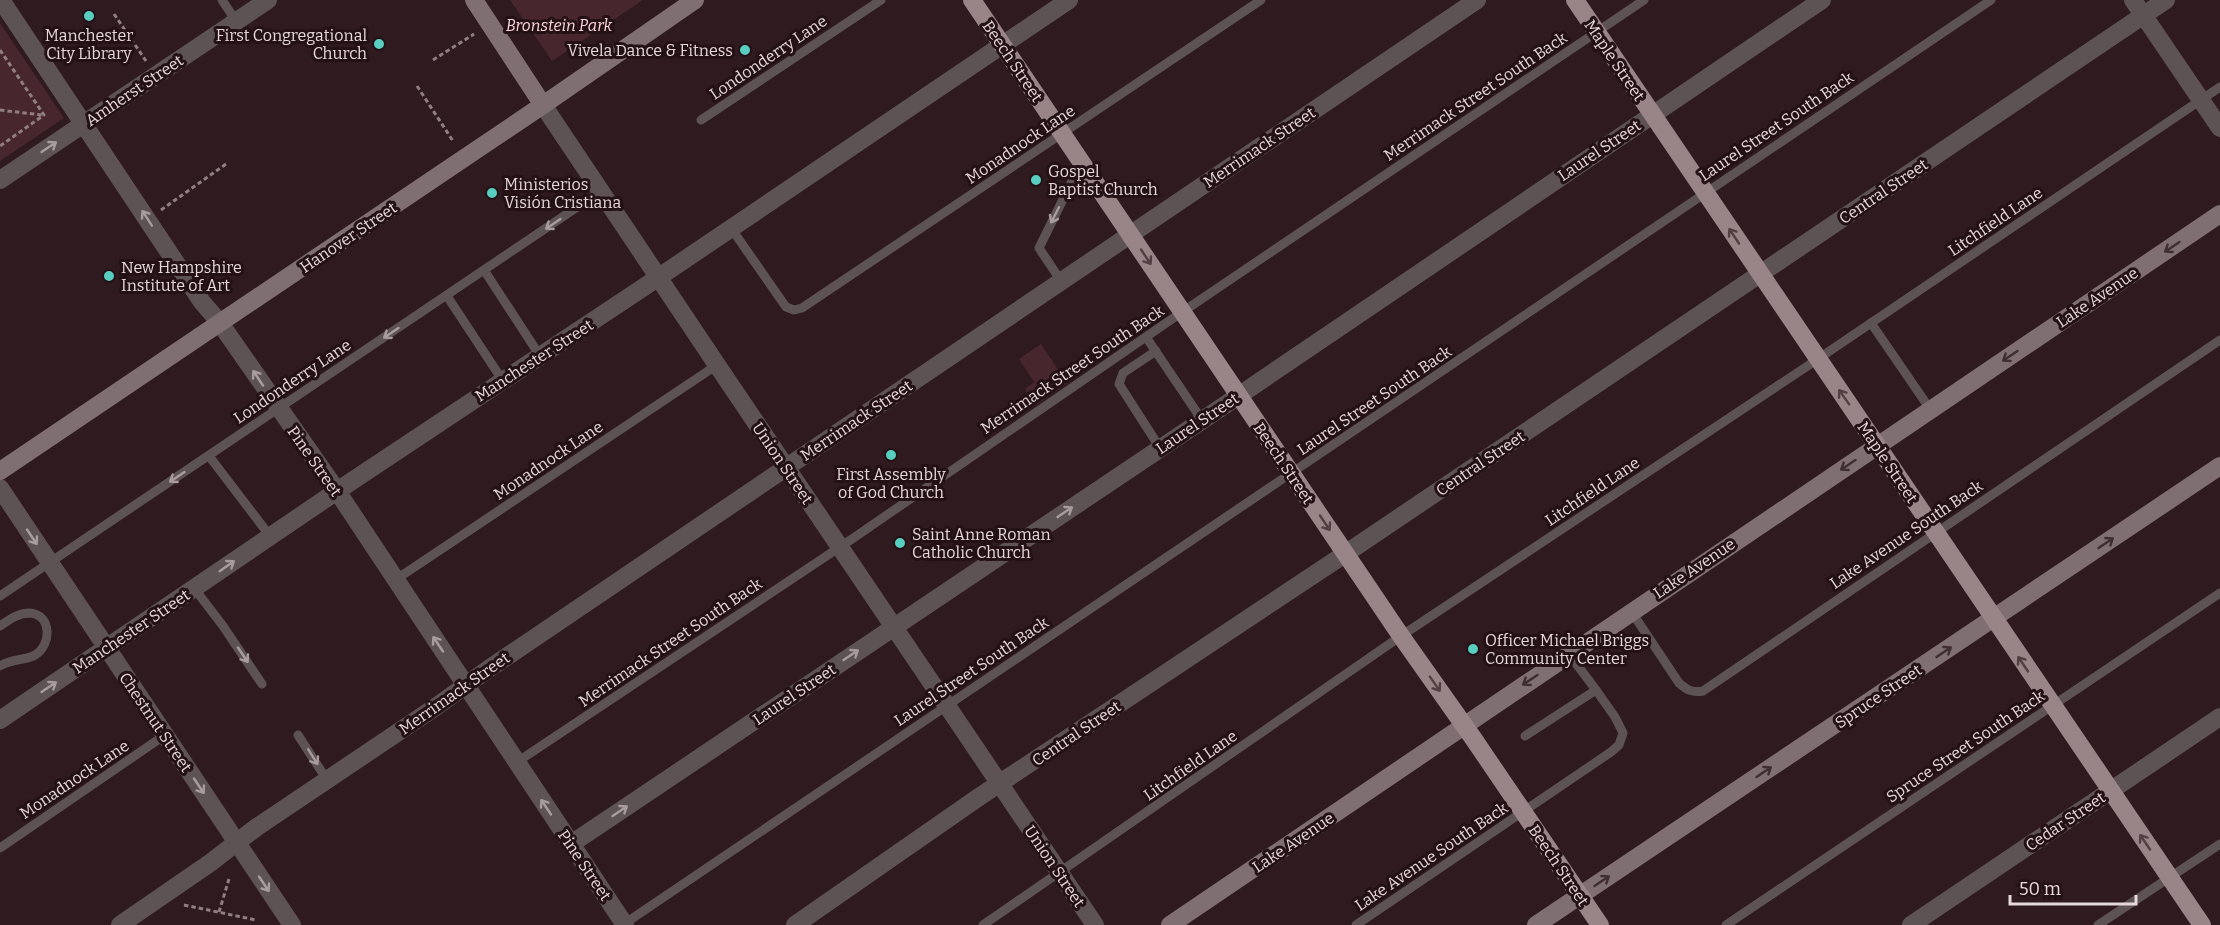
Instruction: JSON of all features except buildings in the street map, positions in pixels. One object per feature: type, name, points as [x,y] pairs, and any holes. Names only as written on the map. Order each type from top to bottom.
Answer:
[{"type":"main road","name":"Beech Street","points":[[972,0],[1345,554],[1600,925]]},
{"type":"main road","name":"Maple Street","points":[[1575,0],[2202,925]]},
{"type":"street","name":"Pine Street","points":[[1,0],[202,302],[220,322],[337,491],[625,925]]},
{"type":"street","name":"Amherst Street","points":[[0,180],[268,0]]},
{"type":"street","name":"Union Street","points":[[474,0],[717,366],[1095,925]]},
{"type":"street","name":"Hanover Street","points":[[0,471],[695,0]]},
{"type":"street","name":"Manchester Street","points":[[0,720],[1069,0]]},
{"type":"street","name":"Merrimack Street","points":[[120,925],[257,827],[1477,0]]},
{"type":"street","name":"Laurel Street","points":[[571,844],[1822,0]]},
{"type":"street","name":"Central Street","points":[[795,925],[1000,784],[1759,274],[2138,8],[2166,0]]},
{"type":"street","points":[[2138,8],[2220,128]]},
{"type":"street","name":"Lake Avenue","points":[[1170,925],[2220,214]]},
{"type":"street","name":"Spruce Street","points":[[1536,925],[2220,466]]},
{"type":"street","name":"Chestnut Street","points":[[0,488],[292,925]]},
{"type":"street","name":"Cedar Street","points":[[1911,925],[2220,717]]},
{"type":"lane","points":[[222,0],[236,21]]},
{"type":"lane","name":"Londonderry Lane","points":[[701,120],[881,0]]},
{"type":"lane","name":"Monadnock Lane","points":[[731,228],[786,307],[794,310],[802,308],[1261,0]]},
{"type":"lane","name":"Merrimack Street South Back","points":[[517,762],[840,547],[1182,312],[1644,0]]},
{"type":"lane","name":"Laurel Street South Back","points":[[625,925],[946,705],[1292,474],[1991,0]]},
{"type":"lane","name":"Litchfield Lane","points":[[983,925],[1401,636],[1818,359],[2220,87]]},
{"type":"lane","points":[[1061,281],[1039,248],[1082,163]]},
{"type":"lane","name":"Londonderry Lane","points":[[0,596],[601,191]]},
{"type":"lane","points":[[484,270],[540,356]]},
{"type":"lane","points":[[447,296],[503,381]]},
{"type":"lane","points":[[1871,323],[1930,409]]},
{"type":"lane","points":[[1146,337],[1202,420]]},
{"type":"lane","name":"Lake Avenue South Back","points":[[1632,611],[1679,683],[1688,690],[1703,691],[2220,340]]},
{"type":"lane","points":[[1156,351],[1123,373],[1119,384],[1160,448]]},
{"type":"lane","name":"Monadnock Lane","points":[[395,580],[717,366]]},
{"type":"lane","points":[[209,456],[270,536]]},
{"type":"lane","points":[[194,588],[262,684]]},
{"type":"lane","name":"Spruce Street South Back","points":[[1726,925],[2220,593]]},
{"type":"lane","points":[[0,626],[17,615],[31,613],[41,617],[47,626],[48,637],[45,645],[35,655],[10,660],[0,666]]},
{"type":"lane","points":[[1525,736],[1596,690],[1569,654]]},
{"type":"lane","name":"Lake Avenue South Back","points":[[1356,925],[1619,745],[1623,733],[1596,690]]},
{"type":"lane","name":"Monadnock Lane","points":[[0,847],[165,735]]},
{"type":"lane","points":[[298,735],[327,780]]},
{"type":"lane","points":[[2098,925],[2220,843]]},
{"type":"path","points":[[114,14],[147,62]]},
{"type":"path","points":[[433,60],[474,34]]},
{"type":"path","points":[[0,50],[44,116]]},
{"type":"path","points":[[417,86],[453,141]]},
{"type":"path","points":[[0,110],[44,116]]},
{"type":"path","points":[[0,146],[44,116]]},
{"type":"path","points":[[157,212],[226,164]]},
{"type":"path","points":[[219,912],[229,879]]},
{"type":"path","points":[[184,905],[256,920]]},
{"type":"green space","name":"Bronstein Park","points":[[510,0],[643,0],[552,61]]},
{"type":"green space","points":[[0,23],[64,118],[0,161]]},
{"type":"green space","points":[[1041,344],[1067,383],[1036,405],[1025,389],[1034,382],[1019,359]]},
{"type":"place","name":"Manchester City Library","points":[[89,16]]},
{"type":"place","name":"First Congregational Church","points":[[379,44]]},
{"type":"place","name":"Vivela Dance & Fitness","points":[[745,50]]},
{"type":"place","name":"Gospel Baptist Church","points":[[1036,180]]},
{"type":"place","name":"Ministerios Visión Cristiana","points":[[492,193]]},
{"type":"place","name":"New Hampshire Institute of Art","points":[[109,276]]},
{"type":"place","name":"First Assembly of God Church","points":[[891,455]]},
{"type":"place","name":"Saint Anne Roman Catholic Church","points":[[900,543]]},
{"type":"place","name":"Officer Michael Briggs Community Center","points":[[1473,649]]}]
